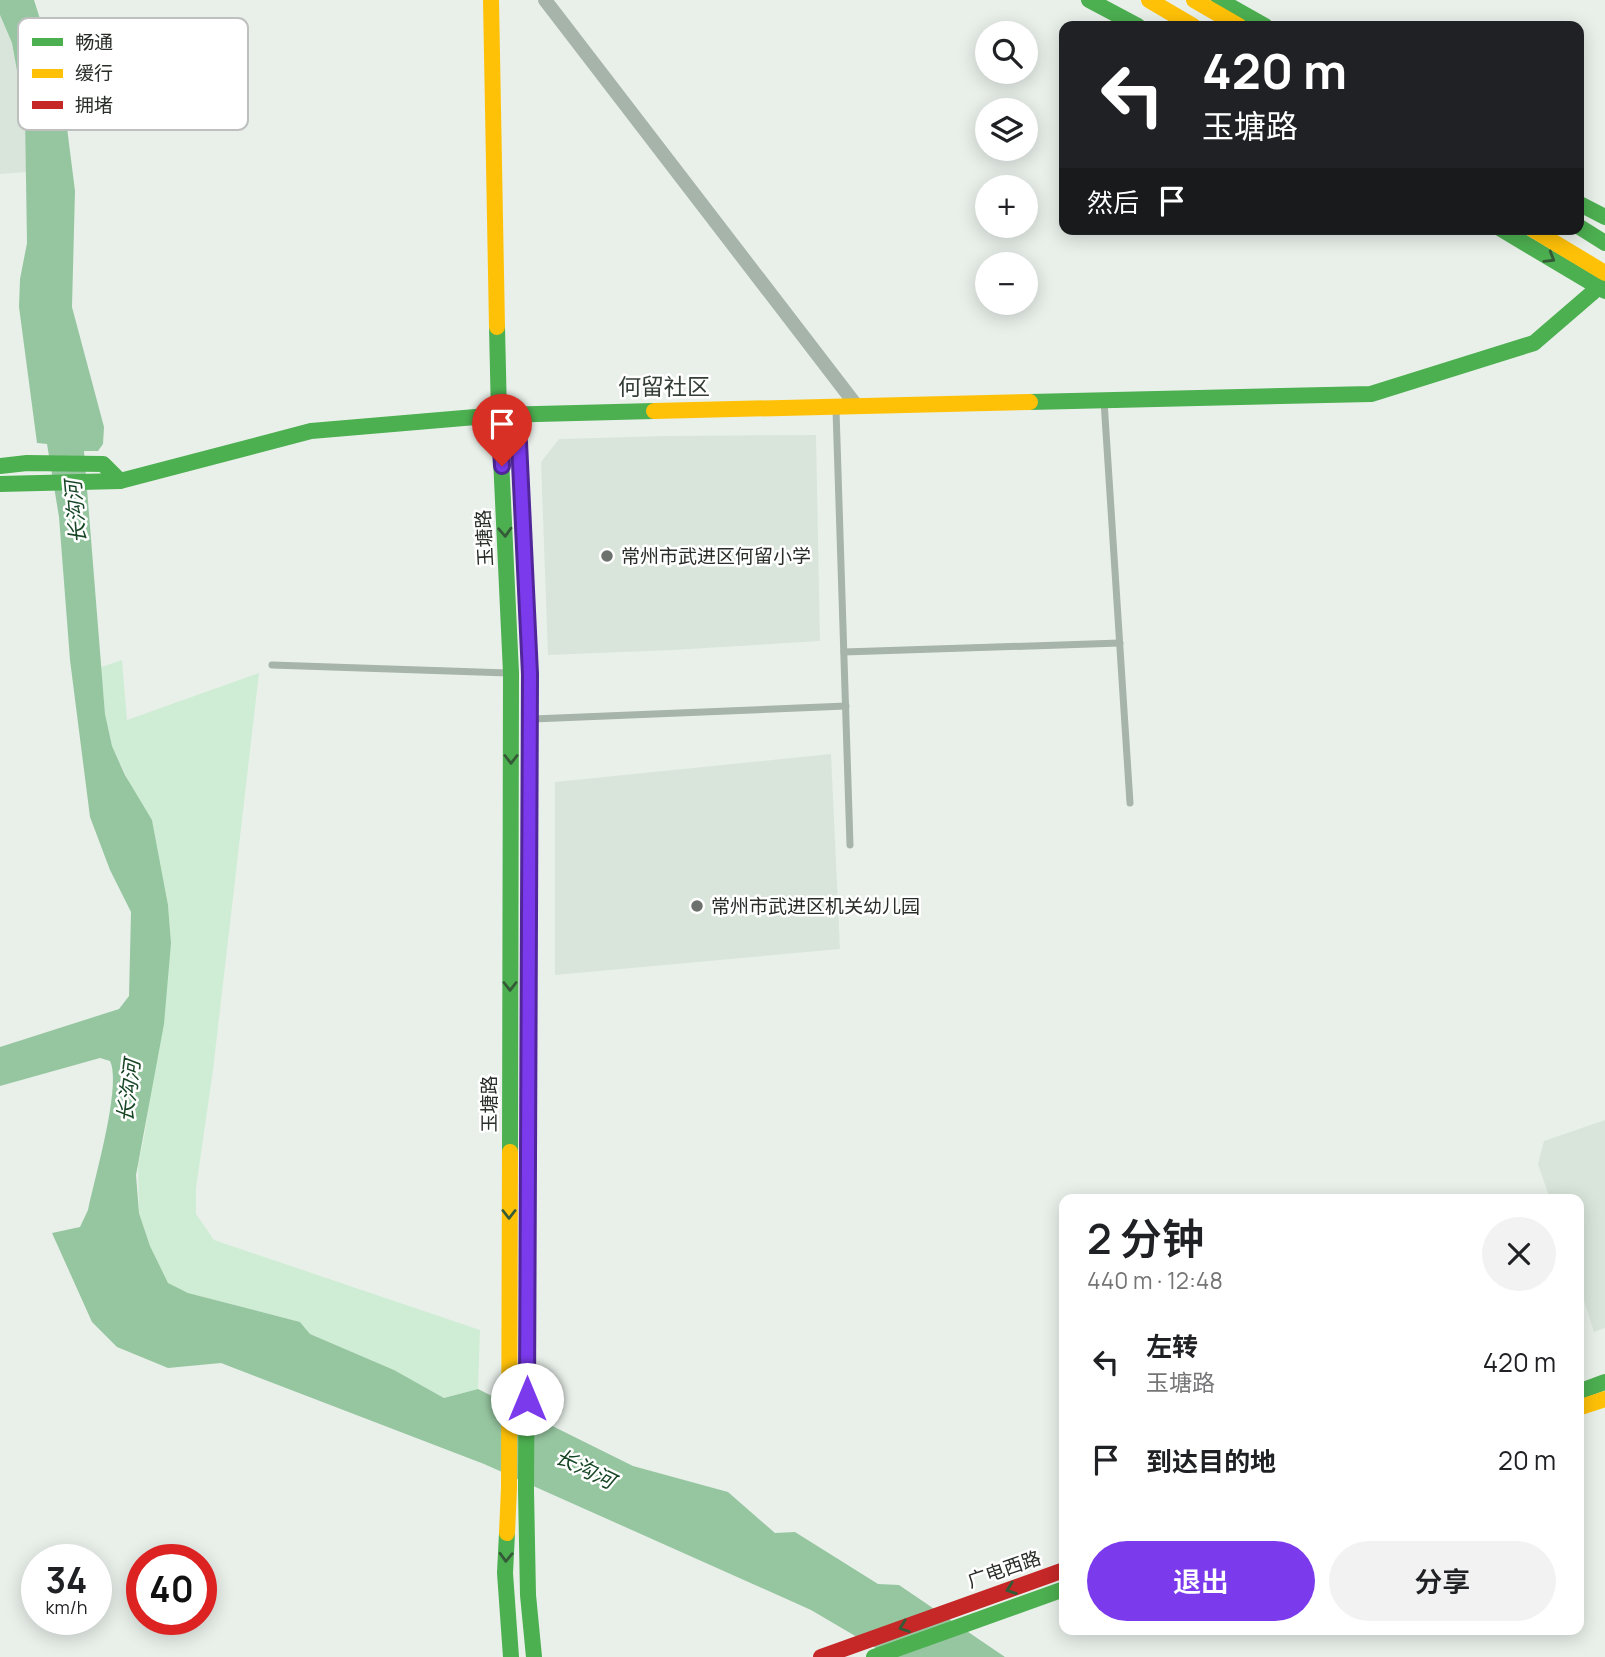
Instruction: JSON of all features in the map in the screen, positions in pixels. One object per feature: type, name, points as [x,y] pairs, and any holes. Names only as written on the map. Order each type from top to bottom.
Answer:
[{"type":"main road","points":[[491,0],[499,415]]},
{"type":"main road","points":[[1089,0],[1129,21]]},
{"type":"main road","points":[[1149,0],[1185,21]]},
{"type":"main road","points":[[1194,0],[1230,21]]},
{"type":"main road","points":[[1219,0],[1256,21]]},
{"type":"main road","points":[[1584,206],[1605,218]]},
{"type":"main road","points":[[1584,230],[1605,243]]},
{"type":"main road","points":[[1512,235],[1603,284]]},
{"type":"main road","points":[[1540,235],[1603,284]]},
{"type":"main road","points":[[0,484],[120,481],[311,431],[499,415],[1371,394],[1534,343],[1603,284]]},
{"type":"main road","name":"玉塘路","points":[[499,415],[511,673],[509,1488],[505,1573],[511,1657]]},
{"type":"main road","name":"玉塘路","points":[[499,415],[519,442],[530,674],[526,1490],[528,1595],[534,1657]]},
{"type":"main road","points":[[0,466],[43,463],[98,464],[120,481]]},
{"type":"main road","points":[[1584,1390],[1605,1382]]},
{"type":"main road","points":[[1584,1406],[1605,1399]]},
{"type":"main road","name":"广电西路","points":[[821,1657],[1059,1572]]},
{"type":"main road","name":"广电西路","points":[[874,1657],[1059,1591]]},
{"type":"street","points":[[545,0],[856,405]]},
{"type":"lane","points":[[1104,400],[1130,803]]},
{"type":"lane","points":[[836,406],[850,845]]},
{"type":"lane","points":[[844,652],[1120,643]]},
{"type":"lane","points":[[272,664],[530,674]]},
{"type":"lane","points":[[511,721],[846,706]]},
{"type":"shaded area","points":[[0,15],[12,43],[18,77],[18,130],[26,130],[28,172],[0,174]]},
{"type":"shaded area","points":[[816,435],[820,641],[548,655],[541,462],[559,439]]},
{"type":"shaded area","points":[[122,660],[127,720],[259,673],[213,1070],[196,1188],[196,1214],[214,1240],[480,1330],[478,1389],[444,1398],[394,1370],[310,1334],[300,1322],[188,1293],[168,1284],[150,1246],[139,1213],[138,1165],[171,943],[168,905],[152,820],[131,786],[112,746],[105,714],[101,667]]},
{"type":"shaded area","name":"常州市武进区机关幼儿园","points":[[831,754],[840,949],[555,975],[555,782]]},
{"type":"shaded area","points":[[1605,1120],[1605,1328],[1594,1332],[1584,1300],[1584,1194],[1548,1194],[1538,1164],[1544,1141]]},
{"type":"water","points":[[0,0],[34,0],[40,18],[18,18],[18,77],[12,43],[0,15]]},
{"type":"water","name":"长沟河","points":[[25,130],[67,130],[75,191],[72,307],[104,427],[103,444],[98,451],[84,451],[105,714],[112,746],[125,775],[152,820],[168,905],[171,943],[164,1024],[136,1175],[139,1213],[150,1246],[168,1283],[188,1293],[300,1322],[310,1334],[394,1370],[444,1398],[478,1389],[633,1466],[728,1492],[775,1533],[795,1532],[878,1584],[899,1585],[1005,1657],[891,1657],[811,1610],[484,1464],[221,1363],[168,1368],[117,1347],[92,1322],[52,1233],[80,1227],[88,1210],[110,1111],[113,1073],[110,1061],[100,1058],[0,1086],[0,1047],[119,1009],[129,996],[131,912],[110,870],[90,817],[70,660],[59,517],[47,444],[37,443],[19,307],[20,279],[27,243]]},
{"type":"traffic: fast","points":[[1089,0],[1129,21]]},
{"type":"traffic: fast","points":[[1219,0],[1256,21]]},
{"type":"traffic: fast","points":[[1584,206],[1605,217]]},
{"type":"traffic: fast","points":[[1584,230],[1605,243]]},
{"type":"traffic: fast","points":[[1511,235],[1605,291]]},
{"type":"traffic: fast","points":[[1030,402],[1371,394],[1534,343],[1599,287],[1605,285]]},
{"type":"traffic: fast","points":[[497,327],[511,673],[510,1152]]},
{"type":"traffic: fast","points":[[0,466],[27,463],[103,464],[120,481],[311,431],[499,415],[654,411]]},
{"type":"traffic: fast","points":[[0,484],[120,481]]},
{"type":"traffic: fast","points":[[530,769],[526,1490],[528,1595],[534,1657]]},
{"type":"traffic: fast","points":[[1584,1390],[1605,1382]]},
{"type":"traffic: fast","points":[[507,1533],[505,1573],[511,1657]]},
{"type":"traffic: fast","points":[[874,1657],[1059,1591]]},
{"type":"traffic: slow","points":[[491,0],[497,327]]},
{"type":"traffic: slow","points":[[1149,0],[1185,21]]},
{"type":"traffic: slow","points":[[1194,0],[1230,21]]},
{"type":"traffic: slow","points":[[1542,235],[1605,273]]},
{"type":"traffic: slow","points":[[654,411],[1030,402]]},
{"type":"traffic: slow","points":[[507,1533],[510,1152]]},
{"type":"traffic: slow","points":[[1584,1406],[1605,1399]]},
{"type":"traffic: jam","points":[[499,415],[519,442],[530,674],[530,769]]},
{"type":"traffic: jam","points":[[821,1657],[1059,1572]]},
{"type":"place","name":"常州市武进区何留小学","points":[[607,556]]},
{"type":"place","name":"常州市武进区机关幼儿园","points":[[697,906]]},
{"type":"district","name":"何留社区","points":[[664,387]]},
{"type":"route","points":[[502,466],[499,415],[519,442],[530,674],[527,1399]]}]
